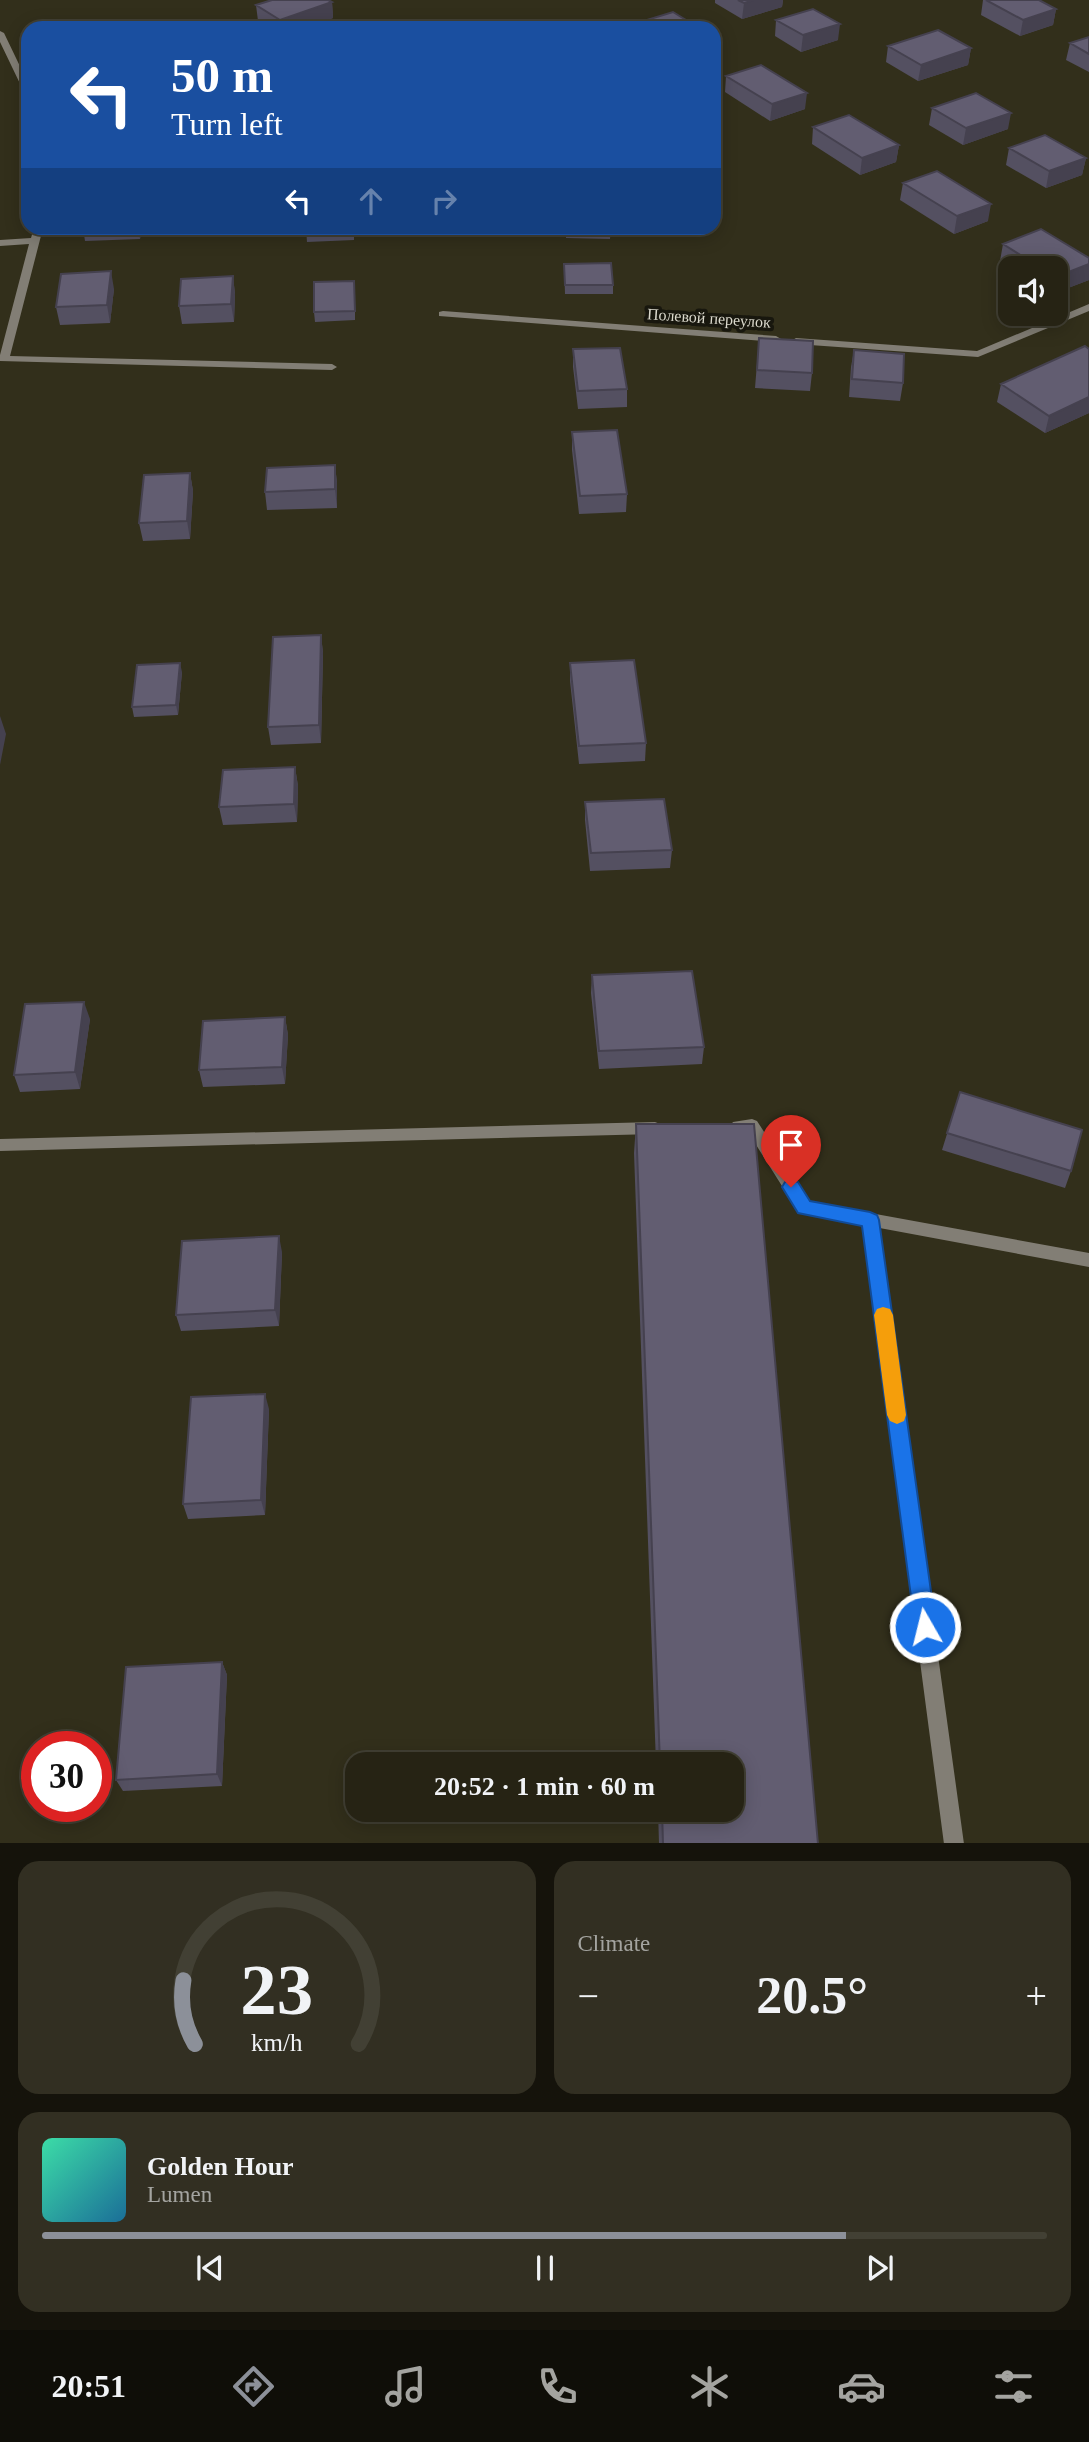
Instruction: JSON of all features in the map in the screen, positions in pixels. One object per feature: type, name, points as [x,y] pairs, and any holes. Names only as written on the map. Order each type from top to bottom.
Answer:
[{"type":"street","points":[[0,33],[21,77]]},
{"type":"street","points":[[36,235],[5,359],[332,367]]},
{"type":"street","points":[[0,243],[35,242]]},
{"type":"street","name":"Полевой переулок","points":[[443,314],[978,354],[1089,307]]},
{"type":"street","points":[[725,1126],[752,1125],[805,1208],[1089,1260]]},
{"type":"street","points":[[0,1145],[671,1127]]},
{"type":"street","points":[[870,1220],[954,1843]]},
{"type":"building","points":[[272,0],[332,2],[280,20],[256,5]]},
{"type":"building","points":[[986,0],[1039,0],[1056,9],[1023,20]]},
{"type":"building","points":[[813,9],[840,24],[803,35],[776,20]]},
{"type":"building","points":[[673,12],[688,21],[643,21]]},
{"type":"building","points":[[938,30],[971,48],[921,65],[888,46]]},
{"type":"building","points":[[1089,37],[1089,54],[1070,43]]},
{"type":"building","points":[[761,65],[807,93],[772,104],[726,76]]},
{"type":"building","points":[[976,93],[1011,113],[966,128],[932,108]]},
{"type":"building","points":[[849,115],[899,145],[862,158],[813,127]]},
{"type":"building","points":[[1045,135],[1086,158],[1049,171],[1009,148]]},
{"type":"building","points":[[937,171],[991,204],[957,216],[903,183]]},
{"type":"building","points":[[1041,229],[1089,258],[1089,264],[1068,272],[1068,256],[1022,256],[1003,244]]},
{"type":"building","points":[[611,263],[613,285],[565,285],[564,264]]},
{"type":"building","points":[[111,271],[107,305],[56,307],[61,274]]},
{"type":"building","points":[[233,276],[231,304],[179,306],[181,279]]},
{"type":"building","points":[[354,281],[355,311],[314,312],[314,282]]},
{"type":"building","points":[[759,338],[813,341],[812,373],[757,370]]},
{"type":"building","points":[[1085,346],[1089,349],[1089,397],[1049,416],[1001,384]]},
{"type":"building","points":[[620,348],[627,389],[578,391],[573,349]]},
{"type":"building","points":[[854,350],[904,354],[903,383],[852,379]]},
{"type":"building","points":[[617,430],[627,494],[580,496],[572,432]]},
{"type":"building","points":[[335,465],[335,489],[265,492],[267,468]]},
{"type":"building","points":[[190,473],[187,521],[139,523],[144,475]]},
{"type":"building","points":[[321,635],[319,725],[268,727],[273,637]]},
{"type":"building","points":[[634,660],[646,743],[579,746],[570,663]]},
{"type":"building","points":[[180,663],[176,705],[132,707],[137,665]]},
{"type":"building","points":[[295,767],[294,804],[219,807],[223,770]]},
{"type":"building","points":[[664,799],[672,850],[591,853],[585,802]]},
{"type":"building","points":[[692,971],[704,1047],[599,1051],[592,975]]},
{"type":"building","points":[[84,1002],[75,1072],[14,1075],[25,1004]]},
{"type":"building","points":[[285,1017],[282,1067],[199,1070],[203,1021]]},
{"type":"building","points":[[960,1092],[1082,1130],[1071,1171],[947,1133]]},
{"type":"building","points":[[636,1124],[754,1124],[818,1843],[663,1843],[662,1822],[744,1822],[744,1752],[660,1752]]},
{"type":"building","points":[[279,1236],[275,1310],[176,1315],[182,1241]]},
{"type":"building","points":[[265,1394],[261,1500],[183,1504],[191,1397]]},
{"type":"building","points":[[222,1662],[217,1774],[116,1780],[126,1667]]},
{"type":"slow traffic","points":[[883,1315],[897,1415]]},
{"type":"route","points":[[791,1187],[805,1208],[870,1220],[925,1627]]}]
